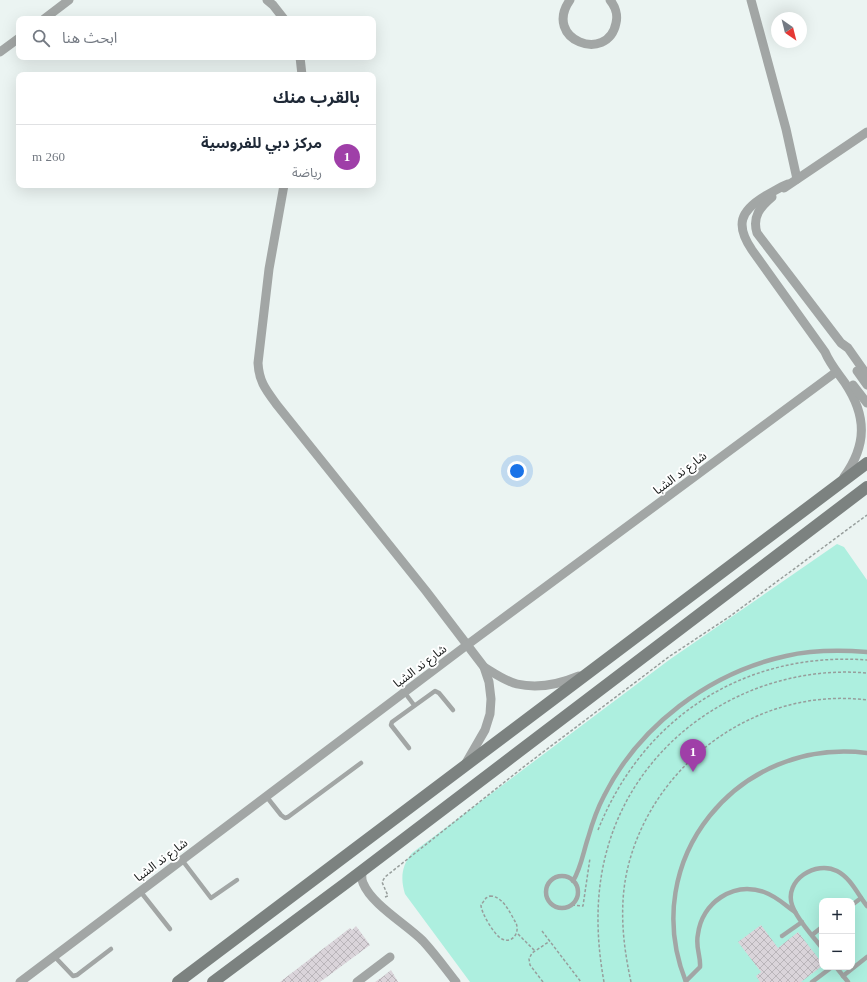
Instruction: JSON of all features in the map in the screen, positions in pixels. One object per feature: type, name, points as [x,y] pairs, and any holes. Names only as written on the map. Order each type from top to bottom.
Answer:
[{"type":"main road","points":[[178,982],[586,673],[867,463]]},
{"type":"main road","points":[[213,982],[346,883],[867,487]]},
{"type":"main road","points":[[833,512],[849,508],[867,498]]},
{"type":"street","points":[[48,16],[69,0]]},
{"type":"street","points":[[267,0],[273,4],[282,16]]},
{"type":"street","points":[[570,0],[563,13],[564,27],[574,40],[588,45],[604,41],[615,28],[617,17],[610,0]]},
{"type":"street","points":[[750,0],[786,129],[797,179]]},
{"type":"street","points":[[0,52],[16,40]]},
{"type":"street","points":[[300,60],[302,72]]},
{"type":"street","points":[[838,484],[851,467],[858,453],[863,435],[862,417],[857,402],[836,372],[825,352],[752,250],[743,236],[741,228],[744,214],[748,208],[763,197],[797,179],[867,132]]},
{"type":"street","points":[[788,184],[766,202],[758,211],[755,222],[757,234],[841,343],[850,351],[867,375]]},
{"type":"street","points":[[283,188],[268,269],[258,363],[259,375],[264,388],[277,405],[484,666],[489,682],[491,698],[490,714],[485,730],[464,766]]},
{"type":"street","points":[[841,343],[846,355],[867,385]]},
{"type":"street","points":[[825,352],[835,362],[867,403]]},
{"type":"street","name":"شارع ند الشبا","points":[[20,982],[266,796],[836,372]]},
{"type":"street","points":[[484,666],[517,684],[534,686],[552,685],[586,673]]},
{"type":"street","points":[[362,870],[364,884],[378,902],[421,939],[456,982]]},
{"type":"street","points":[[346,883],[354,884],[370,892]]},
{"type":"street","points":[[357,982],[390,957]]},
{"type":"lane","points":[[573,881],[580,867],[598,810],[611,783],[638,745],[652,729],[675,710],[695,695],[722,680],[755,665],[771,660],[821,651],[867,652]]},
{"type":"lane","points":[[409,748],[391,724],[414,705],[436,691],[453,710]]},
{"type":"lane","points":[[405,693],[414,705]]},
{"type":"lane","points":[[795,912],[770,894],[755,890],[737,890],[722,896],[710,906],[701,920],[697,942],[700,967],[689,981],[679,962],[675,940],[675,902],[680,874],[690,847],[710,815],[727,797],[744,783],[754,776],[778,764],[805,755],[821,752],[867,753]]},
{"type":"lane","points":[[266,796],[281,815],[285,818],[288,817],[361,763]]},
{"type":"lane","points":[[182,860],[211,898],[237,880]]},
{"type":"lane","points":[[819,944],[795,912],[792,904],[791,897],[795,884],[804,873],[817,868],[832,868],[838,871],[849,881],[867,906]]},
{"type":"lane","points":[[565,877],[573,881],[576,884],[578,893],[575,902],[572,905],[563,908],[555,906],[548,900],[546,892],[549,883],[556,878],[565,877]]},
{"type":"lane","points":[[140,891],[170,929]]},
{"type":"lane","points":[[855,903],[861,898]]},
{"type":"lane","points":[[782,936],[802,922]]},
{"type":"lane","points":[[812,935],[819,929]]},
{"type":"lane","points":[[54,956],[73,976],[77,975],[111,948]]},
{"type":"lane","points":[[843,976],[867,957]]},
{"type":"lane","points":[[812,982],[828,970]]},
{"type":"lane","points":[[838,970],[848,982]]},
{"type":"path","points":[[378,902],[388,896],[382,882],[385,877],[526,765],[670,656],[729,617],[867,515]]},
{"type":"path","points":[[596,835],[617,790],[637,759],[667,727],[701,701],[732,683],[778,667],[825,659],[867,660]]},
{"type":"path","points":[[604,982],[600,951],[598,914],[598,898],[603,865],[612,834],[626,802],[657,757],[681,733],[703,716],[721,704],[750,690],[783,679],[807,674],[837,672],[867,673]]},
{"type":"path","points":[[631,982],[625,950],[622,917],[624,887],[627,872],[634,847],[642,827],[657,800],[676,774],[710,742],[734,727],[761,714],[792,704],[808,701],[833,699],[867,700]]},
{"type":"path","points":[[572,905],[583,906],[591,854]]},
{"type":"path","points":[[495,896],[502,901],[518,926],[517,933],[509,940],[503,940],[498,936],[481,910],[486,898],[495,896]]},
{"type":"path","points":[[542,931],[581,982]]},
{"type":"path","points":[[517,933],[535,951]]},
{"type":"path","points":[[543,982],[529,962],[530,955],[550,941]]},
{"type":"green space","points":[[837,544],[844,547],[867,580],[867,982],[470,982],[405,894],[402,877],[406,862],[412,853],[669,660]]},
{"type":"building","points":[[761,925],[778,948],[798,932],[819,959],[819,968],[801,982],[760,982],[756,976],[761,972],[738,942]]},
{"type":"building","points":[[356,926],[370,945],[320,982],[280,982],[350,928],[352,930]]},
{"type":"building","points":[[391,970],[398,982],[375,982],[385,975]]},
{"type":"place","name":"مركز دبي للفروسية","points":[[693,772]]}]
